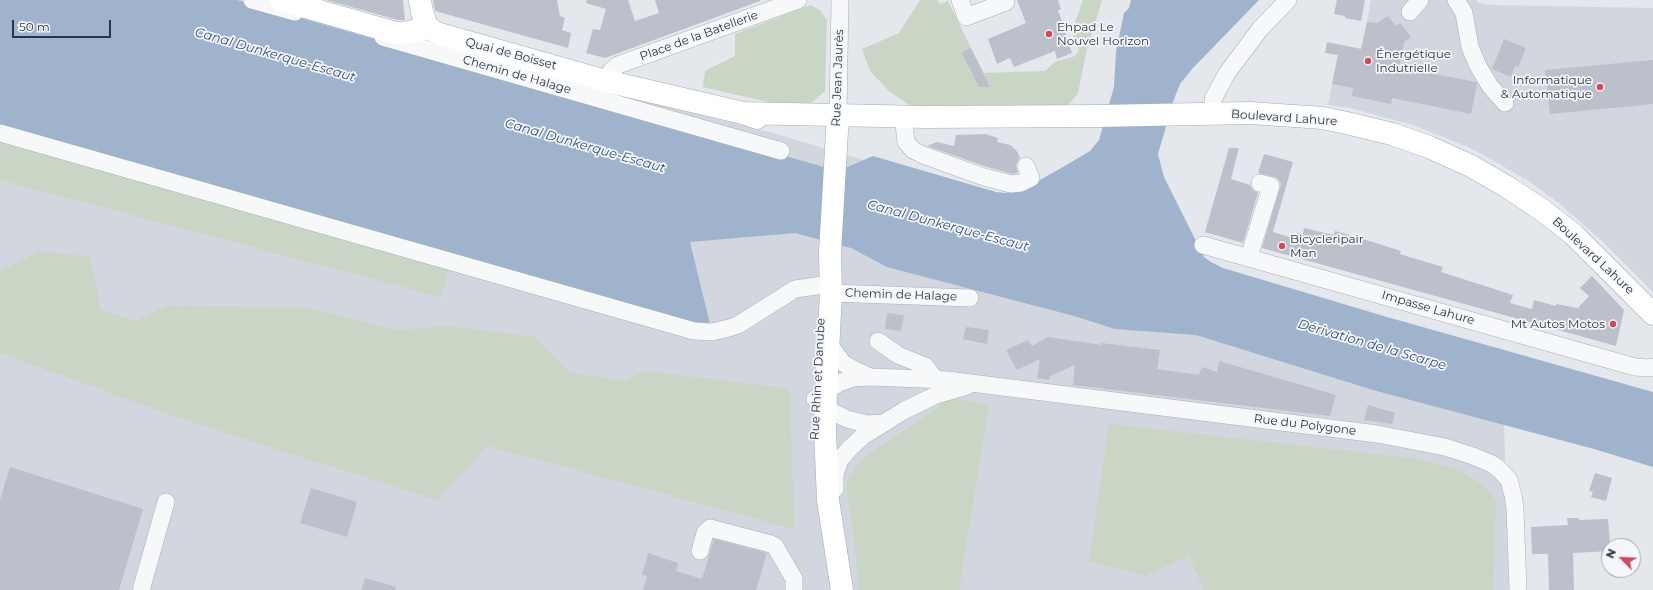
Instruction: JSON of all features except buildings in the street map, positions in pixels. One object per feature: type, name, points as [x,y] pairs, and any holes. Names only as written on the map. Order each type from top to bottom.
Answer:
[{"type":"main road","points":[[281,0],[396,33],[429,28],[423,16],[420,0]]},
{"type":"main road","name":"Quai de Boisset","points":[[429,28],[440,34],[606,81],[759,118],[773,121],[837,120]]},
{"type":"main road","name":"Boulevard Lahure","points":[[837,120],[890,124],[903,118],[925,117],[1250,113],[1337,121],[1406,138],[1444,153],[1495,179],[1542,210],[1583,243],[1653,314]]},
{"type":"main road","name":"Rue Jean Jaurès","points":[[830,275],[837,120]]},
{"type":"main road","name":"Rue Rhin et Danube","points":[[830,275],[828,343],[822,399],[814,449],[817,489],[824,544],[832,590]]},
{"type":"main road","name":"Rue Rhin et Danube","points":[[830,275],[820,331],[822,399],[827,485],[842,590]]},
{"type":"street","name":"Chemin de Halage","points":[[252,0],[781,151]]},
{"type":"street","name":"Place de la Batellerie","points":[[606,81],[611,71],[618,65],[798,0]]},
{"type":"street","name":"Rue Jean Jaurès","points":[[837,120],[840,0]]},
{"type":"street","points":[[960,0],[966,17],[1006,2],[1005,0]]},
{"type":"street","points":[[1213,114],[1213,99],[1228,73],[1260,29],[1288,0]]},
{"type":"street","points":[[1456,0],[1464,13],[1470,47],[1478,66],[1490,86],[1505,103]]},
{"type":"street","points":[[903,118],[906,142],[918,153],[1004,183],[1016,184],[1029,172]]},
{"type":"street","name":"Chemin de Halage","points":[[0,133],[694,331],[712,332],[738,325],[795,289],[830,275],[970,298]]},
{"type":"street","points":[[1250,257],[1271,186],[1260,183]]},
{"type":"street","name":"Impasse Lahure","points":[[1203,244],[1635,367],[1653,367]]},
{"type":"street","points":[[878,341],[898,355],[926,366],[936,380]]},
{"type":"street","name":"Rue du Polygone","points":[[828,343],[843,363],[870,377]]},
{"type":"street","name":"Rue du Polygone","points":[[883,423],[867,424],[840,416],[822,399],[842,381],[870,377],[955,381],[1378,434],[1430,443],[1473,456],[1499,469],[1509,480],[1512,487],[1515,508],[1518,590]]},
{"type":"street","name":"Rue du Polygone","points":[[836,551],[838,520],[834,480],[836,468],[844,455],[856,442],[883,423],[936,395],[958,387],[981,385]]},
{"type":"street","points":[[141,590],[166,502]]},
{"type":"street","points":[[700,551],[704,533],[710,528],[771,544],[775,546],[794,579],[794,590]]},
{"type":"shaded area","points":[[0,0],[243,0],[769,132],[1150,245],[1502,361],[1509,590],[0,590]]},
{"type":"shaded area","points":[[1371,0],[1476,0],[1479,3],[1492,5],[1653,8],[1653,292],[1601,240],[1559,203],[1530,182],[1493,160],[1468,147],[1413,125],[1350,108],[1328,105],[1340,45],[1362,49]]},
{"type":"green space","points":[[920,0],[937,0],[940,4],[948,1],[971,48],[961,52],[979,87],[990,86],[983,73],[1045,71],[1055,62],[1075,56],[1079,51],[1072,31],[1083,0],[1102,0],[1086,53],[1078,93],[1067,107],[915,109],[889,91],[870,71],[862,49],[899,33]]},
{"type":"green space","points":[[810,5],[820,10],[827,20],[825,91],[809,105],[768,102],[703,87],[705,71],[735,56],[735,34]]},
{"type":"green space","points":[[0,141],[449,270],[441,297],[0,180]]},
{"type":"green space","points":[[40,251],[90,257],[101,310],[135,321],[166,306],[308,308],[398,330],[448,326],[535,337],[571,373],[625,381],[645,371],[790,389],[794,529],[488,446],[437,500],[188,421],[0,353],[0,271]]},
{"type":"green space","points":[[951,398],[989,405],[959,590],[858,590],[855,546],[846,483],[861,460]]},
{"type":"green space","points":[[1109,424],[1420,459],[1462,472],[1485,486],[1496,500],[1493,590],[1204,590],[1189,556],[1145,576],[1089,561]]},
{"type":"water","points":[[0,0],[237,0],[824,167],[845,168],[873,156],[996,192],[1005,193],[1022,190],[1063,167],[1090,151],[1099,140],[1114,87],[1116,52],[1124,13],[1129,8],[1131,0],[1259,0],[1193,68],[1180,84],[1174,99],[1158,154],[1164,177],[1204,257],[1223,268],[1387,317],[1653,392],[1653,467],[1594,449],[1373,390],[1196,335],[1115,329],[1074,316],[887,267],[851,248],[795,233],[690,242],[710,324],[700,325],[0,127]]},
{"type":"place","name":"Ehpad Le Nouvel Horizon","points":[[1049,34]]},
{"type":"place","name":"Énergétique Indutrielle","points":[[1368,61]]},
{"type":"place","name":"Informatique & Automatique","points":[[1600,87]]},
{"type":"place","name":"Bicycleripair Man","points":[[1282,246]]},
{"type":"place","name":"Mt Autos Motos","points":[[1613,324]]},
{"type":"water label","name":"Canal Dunkerque-Escaut","points":[[275,55]]},
{"type":"water label","name":"Canal Dunkerque-Escaut","points":[[585,146]]},
{"type":"water label","name":"Canal Dunkerque-Escaut","points":[[948,226]]},
{"type":"water label","name":"Dérivation de la Scarpe","points":[[1372,345]]}]
